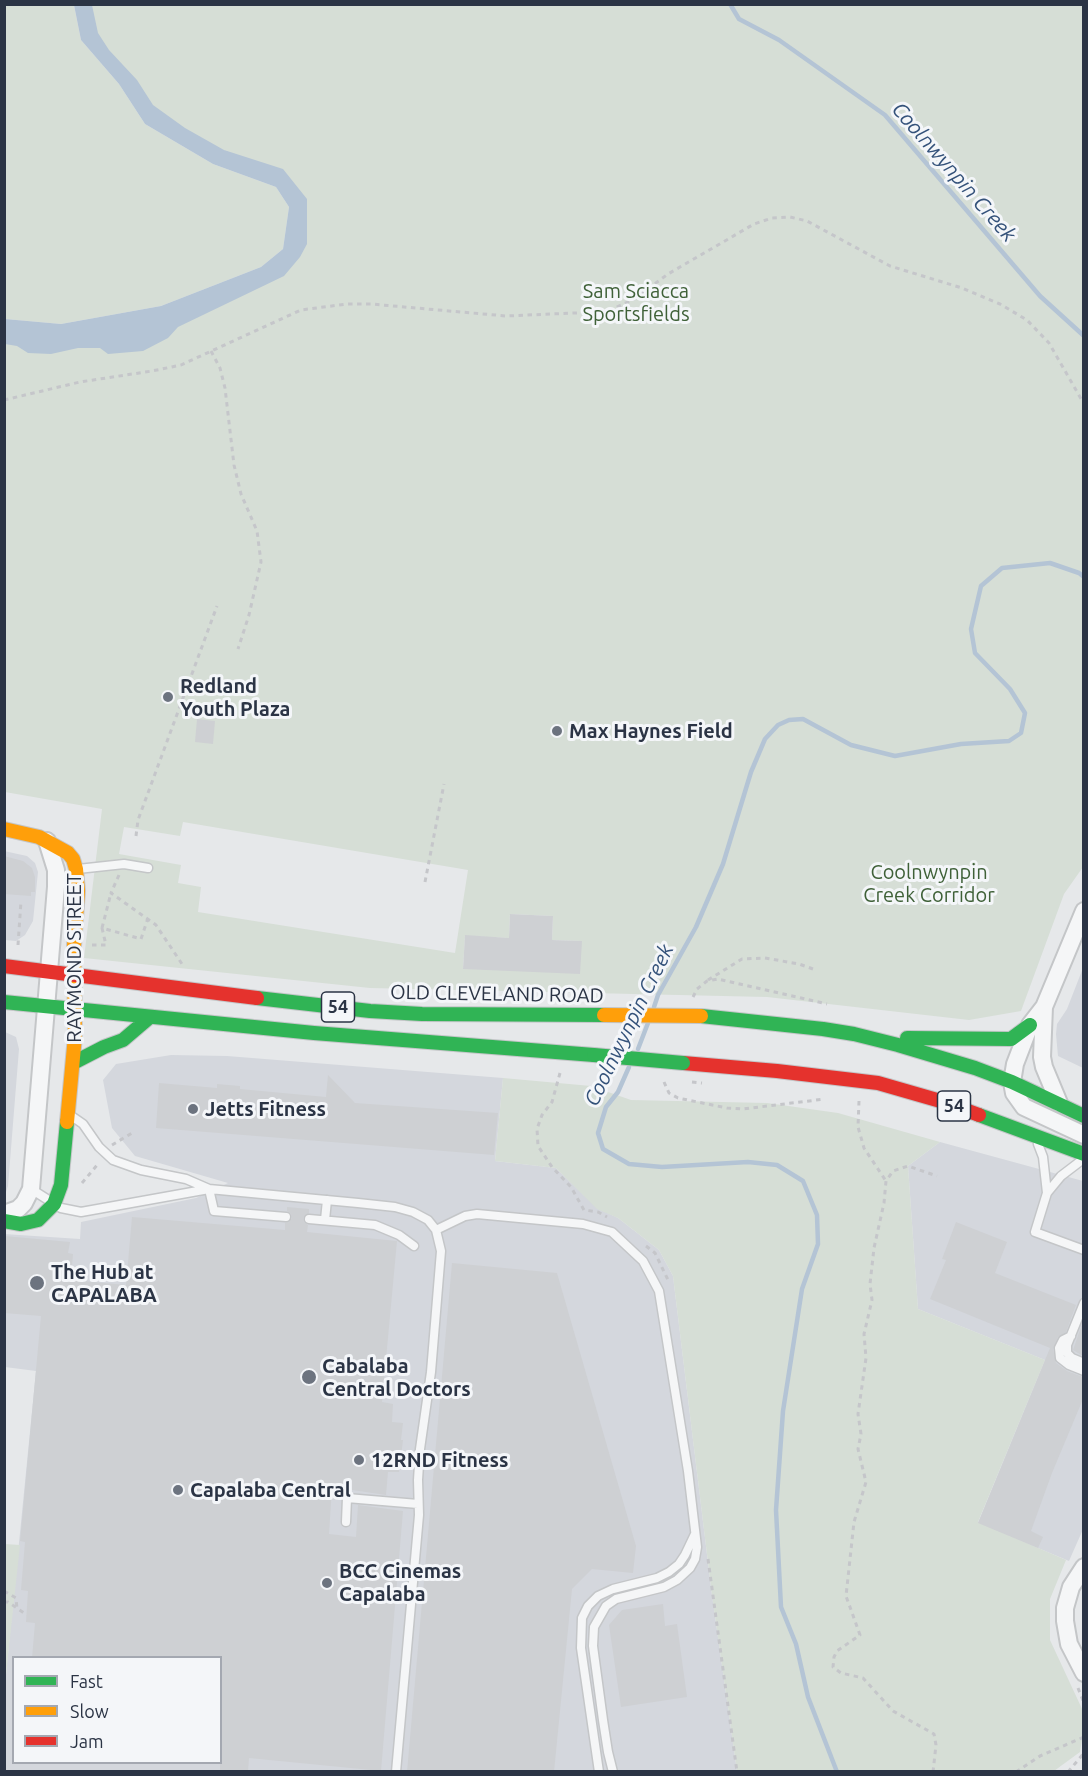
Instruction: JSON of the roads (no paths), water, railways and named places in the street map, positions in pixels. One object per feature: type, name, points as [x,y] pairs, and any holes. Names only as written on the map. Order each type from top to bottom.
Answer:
[{"type":"main road","points":[[4,829],[29,834],[47,841]]},
{"type":"main road","name":"RAYMOND STREET","points":[[47,841],[68,853],[73,859],[78,891],[74,946],[73,1063],[61,1185],[54,1204]]},
{"type":"main road","name":"OLD CLEVELAND ROAD","points":[[4,966],[370,1011],[422,1014],[701,1016],[823,1029],[873,1038],[975,1068],[1012,1082],[1083,1116]]},
{"type":"main road","name":"54","points":[[4,1002],[324,1034],[594,1055],[878,1083],[910,1091],[1083,1154]]},
{"type":"main road","points":[[73,1063],[123,1040],[150,1017]]},
{"type":"main road","points":[[873,1038],[1003,1040],[1011,1039],[1030,1025]]},
{"type":"main road","points":[[823,1029],[829,1044]]},
{"type":"main road","points":[[820,1076],[830,1061]]},
{"type":"main road","points":[[4,1221],[21,1224],[38,1220],[54,1204]]},
{"type":"street","name":"RAYMOND STREET","points":[[31,1189],[56,870],[47,841]]},
{"type":"street","points":[[1083,911],[1044,1007],[1030,1025],[1015,1064],[1012,1082],[1014,1093],[1024,1107],[1083,1135]]},
{"type":"street","points":[[1044,1007],[1042,1057],[1059,1103]]},
{"type":"street","points":[[4,1214],[18,1209],[31,1189]]},
{"type":"street","points":[[1083,1567],[1071,1587],[1065,1608],[1065,1621],[1070,1644],[1083,1673]]},
{"type":"lane","points":[[56,870],[124,864],[148,868]]},
{"type":"lane","points":[[68,1113],[83,1124],[99,1147],[113,1160],[141,1170],[186,1179],[209,1189]]},
{"type":"lane","points":[[1033,1135],[1042,1149],[1047,1193]]},
{"type":"lane","points":[[1083,1159],[1060,1176],[1047,1193],[1035,1232],[1083,1250]]},
{"type":"lane","points":[[31,1189],[71,1212],[209,1189],[327,1200],[394,1207],[413,1212],[428,1220],[436,1230],[441,1251],[431,1372],[420,1449],[411,1617],[396,1772]]},
{"type":"lane","points":[[209,1189],[214,1211],[286,1217]]},
{"type":"lane","points":[[325,1220],[327,1200]]},
{"type":"lane","points":[[436,1230],[465,1216],[477,1214],[583,1224],[612,1232],[643,1261],[659,1290],[688,1471],[695,1533],[695,1559],[690,1568],[664,1587],[616,1599],[606,1606],[594,1627],[601,1708],[613,1772]]},
{"type":"lane","points":[[309,1219],[375,1225],[399,1234],[414,1246]]},
{"type":"lane","points":[[1083,1303],[1067,1353],[1083,1363]]},
{"type":"lane","points":[[1071,1336],[1063,1340],[1059,1348],[1060,1358],[1083,1371]]},
{"type":"lane","points":[[346,1522],[347,1498],[418,1504]]},
{"type":"lane","points":[[599,1772],[581,1648],[582,1618],[588,1606],[598,1596],[613,1589],[657,1578],[669,1572],[685,1556],[695,1533]]},
{"type":"water","points":[[74,5],[92,5],[98,33],[109,50],[137,80],[153,105],[185,128],[224,150],[283,169],[307,199],[307,244],[300,257],[284,276],[178,327],[168,338],[143,351],[108,354],[100,348],[78,348],[51,354],[28,353],[17,346],[5,344],[5,319],[61,324],[161,306],[261,267],[283,249],[289,207],[276,187],[213,164],[145,124],[119,84],[81,40]]},
{"type":"waterway","name":"Coolnwynpin Creek","points":[[730,4],[739,19],[779,40],[885,115],[1040,296],[1084,336]]},
{"type":"waterway","name":"Coolnwynpin Creek","points":[[654,1007],[658,995],[696,927],[723,864],[751,772],[765,739],[778,725],[789,720],[803,719],[851,745],[895,756],[961,744],[1009,741],[1021,733],[1025,713],[1010,689],[975,653],[971,629],[981,586],[1002,568],[1050,563],[1084,577]]},
{"type":"waterway","name":"Coolnwynpin Creek","points":[[638,1049],[648,1023]]},
{"type":"waterway","name":"Coolnwynpin Creek","points":[[629,1067],[618,1092],[606,1107],[598,1133],[603,1149],[629,1164],[662,1167],[748,1162],[777,1165],[803,1181],[817,1215],[818,1244],[802,1289],[783,1411],[776,1510],[781,1607],[796,1644],[808,1697],[837,1772]]},
{"type":"place","name":"Redland Youth Plaza","points":[[168,697]]},
{"type":"place","name":"Max Haynes Field","points":[[557,731]]},
{"type":"place","name":"Jetts Fitness","points":[[193,1109]]},
{"type":"place","name":"The Hub at CAPALABA","points":[[37,1283]]},
{"type":"place","name":"Cabalaba Central Doctors","points":[[309,1377]]},
{"type":"place","name":"12RND Fitness","points":[[359,1460]]},
{"type":"place","name":"Capalaba Central","points":[[178,1490]]},
{"type":"place","name":"BCC Cinemas Capalaba","points":[[327,1583]]},
{"type":"park label","name":"Sam Sciacca Sportsfields","points":[[636,302]]},
{"type":"park label","name":"Coolnwynpin Creek Corridor","points":[[929,884]]}]
